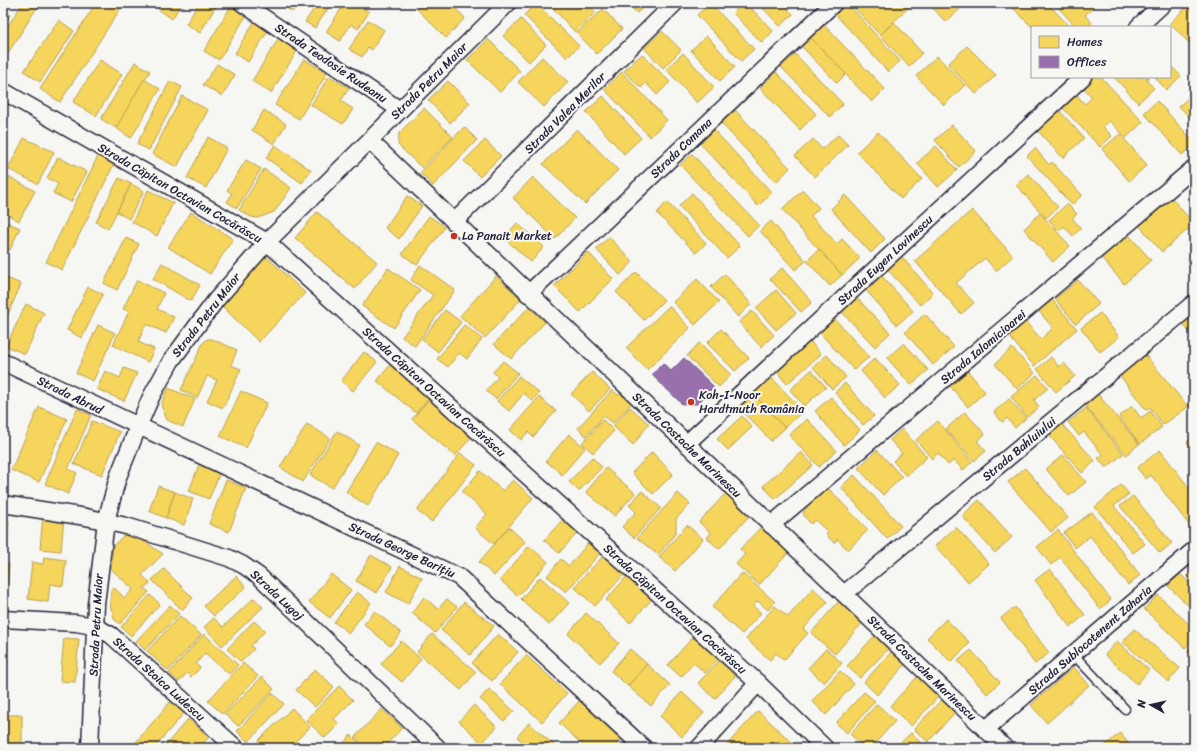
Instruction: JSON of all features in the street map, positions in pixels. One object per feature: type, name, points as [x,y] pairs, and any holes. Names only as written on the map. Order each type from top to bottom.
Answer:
[{"type":"street","name":"Strada Teodosie Rudeanu","points":[[242,3],[400,110]]},
{"type":"street","name":"Strada Petru Maior","points":[[90,748],[94,626],[101,552],[106,521],[118,477],[138,427],[151,397],[171,361],[216,300],[267,242],[508,3]]},
{"type":"street","name":"Strada Valea Merilor","points":[[454,222],[675,3]]},
{"type":"street","name":"Strada Comana","points":[[528,294],[834,3]]},
{"type":"street","points":[[1139,26],[1164,3]]},
{"type":"street","name":"Strada Eugen Lovinescu","points":[[686,444],[1082,78]]},
{"type":"street","name":"Strada Căpitan Octavian Cocărăscu","points":[[3,91],[267,242],[758,683],[825,748]]},
{"type":"street","name":"Strada Costache Marinescu","points":[[370,141],[528,294],[1005,748]]},
{"type":"street","name":"Strada Ialomicioarei","points":[[771,525],[1194,168]]},
{"type":"street","name":"Strada Bahluiului","points":[[844,594],[1194,303]]},
{"type":"street","name":"Strada Abrud","points":[[3,362],[138,427]]},
{"type":"street","name":"Strada George Barițiu","points":[[138,427],[459,577],[644,748]]},
{"type":"street","name":"Strada Lugoj","points":[[3,504],[106,521],[214,554],[243,565],[259,576],[438,748]]},
{"type":"street","name":"Strada Sublocotenent Zaharia","points":[[986,729],[1194,550]]},
{"type":"street","name":"Strada Stoica Ludescu","points":[[3,619],[76,623],[94,626],[112,635],[236,748]]},
{"type":"street","points":[[699,748],[758,683]]},
{"type":"lane","points":[[1073,654],[1125,709]]},
{"type":"building: Homes","points":[[23,3],[40,3],[3,61],[3,33]]},
{"type":"building: Homes","points":[[96,3],[124,3],[60,102],[40,89]]},
{"type":"building: Homes","points":[[162,3],[182,3],[172,19],[158,9]]},
{"type":"building: Homes","points":[[199,3],[218,3],[200,33],[186,24]]},
{"type":"building: Homes","points":[[280,3],[299,3],[292,12]]},
{"type":"building: Homes","points":[[318,3],[332,3],[315,28],[305,22]]},
{"type":"building: Homes","points":[[345,3],[354,3],[369,12],[358,29],[351,24],[340,41],[326,32]]},
{"type":"building: Homes","points":[[423,3],[450,3],[465,18],[446,38],[417,9]]},
{"type":"building: Homes","points":[[536,3],[579,46],[567,58],[524,15]]},
{"type":"building: Homes","points":[[548,3],[574,3],[579,8],[587,3],[596,12],[575,32]]},
{"type":"building: Homes","points":[[627,3],[648,3],[637,13]]},
{"type":"building: Homes","points":[[710,3],[754,49],[741,61],[697,15]]},
{"type":"building: Homes","points":[[742,3],[746,3],[773,31],[762,43],[733,13]]},
{"type":"building: Homes","points":[[758,3],[782,3],[793,14],[780,26]]},
{"type":"building: Homes","points":[[847,3],[900,61],[888,72],[835,14]]},
{"type":"building: Homes","points":[[850,3],[878,3],[880,6],[883,3],[912,4],[880,35]]},
{"type":"building: Homes","points":[[928,3],[956,3],[961,8],[946,22]]},
{"type":"building: Homes","points":[[1012,3],[1047,3],[1069,26],[1031,26],[1010,5]]},
{"type":"building: Homes","points":[[1054,3],[1090,3],[1094,7],[1085,15],[1092,23],[1089,26],[1075,26]]},
{"type":"building: Homes","points":[[1190,4],[1194,9],[1194,48],[1170,23]]},
{"type":"building: Homes","points":[[231,6],[246,16],[219,60],[204,51]]},
{"type":"building: Homes","points":[[603,9],[622,29],[597,54],[577,33]]},
{"type":"building: Homes","points":[[3,10],[10,15],[3,26]]},
{"type":"building: Homes","points":[[256,19],[270,28],[248,62],[235,53]]},
{"type":"building: Homes","points":[[521,19],[546,45],[529,62],[503,36]]},
{"type":"building: Homes","points":[[59,20],[74,31],[40,82],[24,71]]},
{"type":"building: Homes","points":[[368,20],[384,30],[372,50],[368,47],[362,57],[349,49]]},
{"type":"building: Homes","points":[[894,22],[922,53],[909,67],[880,35]]},
{"type":"building: Homes","points":[[823,24],[885,89],[872,102],[810,37]]},
{"type":"building: Homes","points":[[662,31],[681,50],[663,68],[644,48]]},
{"type":"building: Homes","points":[[280,36],[299,48],[271,93],[252,81]]},
{"type":"building: Homes","points":[[707,36],[735,67],[720,81],[691,50]]},
{"type":"building: Homes","points":[[810,37],[846,74],[837,83],[801,46]]},
{"type":"building: Homes","points":[[488,39],[520,71],[500,92],[467,60]]},
{"type":"building: Homes","points":[[967,46],[996,75],[976,94],[948,64]]},
{"type":"building: Homes","points":[[683,53],[714,87],[697,103],[666,69]]},
{"type":"building: Homes","points":[[642,54],[670,82],[657,95],[646,83],[641,88],[624,71]]},
{"type":"building: Homes","points":[[795,54],[843,104],[830,117],[781,67]]},
{"type":"building: Homes","points":[[937,56],[965,85],[944,105],[916,76]]},
{"type":"building: Homes","points":[[542,57],[568,82],[544,107],[518,82]]},
{"type":"building: Homes","points":[[304,59],[327,73],[299,119],[275,105]]},
{"type":"building: Homes","points":[[100,60],[122,74],[96,116],[73,102]]},
{"type":"building: Homes","points":[[135,62],[150,71],[116,128],[101,119]]},
{"type":"building: Homes","points":[[217,64],[235,75],[222,96],[203,85]]},
{"type":"building: Homes","points":[[1171,66],[1181,76],[1166,90],[1156,78],[1171,78]]},
{"type":"building: Homes","points":[[622,72],[667,120],[650,137],[604,89]]},
{"type":"building: Homes","points":[[776,72],[816,114],[800,130],[760,88]]},
{"type":"building: Homes","points":[[329,76],[349,88],[341,101],[353,109],[343,124],[311,105]]},
{"type":"building: Homes","points":[[1091,78],[1102,78],[1143,122],[1126,138],[1110,121],[1103,127],[1112,136],[1100,147],[1061,106],[1075,93],[1085,104],[1092,97],[1082,86]]},
{"type":"building: Homes","points":[[1115,78],[1148,78],[1146,80],[1154,88],[1138,103]]},
{"type":"building: Homes","points":[[144,79],[160,89],[131,138],[116,128]]},
{"type":"building: Homes","points":[[170,81],[182,87],[149,150],[137,144]]},
{"type":"building: Homes","points":[[448,81],[470,103],[450,123],[428,100]]},
{"type":"building: Homes","points":[[1194,93],[1194,122],[1179,106]]},
{"type":"building: Homes","points":[[182,96],[208,110],[177,167],[152,154]]},
{"type":"building: Homes","points":[[603,96],[641,138],[624,154],[586,112]]},
{"type":"building: Homes","points":[[1157,101],[1194,142],[1194,145],[1182,155],[1144,113]]},
{"type":"building: Homes","points":[[424,108],[453,137],[422,168],[398,145],[399,133]]},
{"type":"building: Homes","points":[[1058,109],[1084,138],[1063,158],[1036,129]]},
{"type":"building: Homes","points":[[264,110],[286,124],[274,144],[252,130]]},
{"type":"building: Homes","points":[[735,110],[790,168],[776,182],[721,123]]},
{"type":"building: Homes","points":[[952,125],[976,151],[959,167],[935,140]]},
{"type":"building: Homes","points":[[464,127],[477,140],[433,186],[420,173]]},
{"type":"building: Homes","points":[[577,129],[618,170],[585,204],[543,164]]},
{"type":"building: Homes","points":[[714,130],[772,193],[758,206],[700,143]]},
{"type":"building: Homes","points":[[878,132],[922,179],[901,199],[857,152]]},
{"type":"building: Homes","points":[[1120,134],[1147,165],[1129,181],[1102,149]]},
{"type":"building: Homes","points":[[838,135],[848,145],[815,177],[795,156],[813,139],[822,149]]},
{"type":"building: Homes","points":[[208,137],[227,148],[206,188],[187,178]]},
{"type":"building: Homes","points":[[24,138],[54,152],[38,184],[8,169]]},
{"type":"building: Homes","points":[[485,140],[501,156],[480,177],[464,161]]},
{"type":"building: Homes","points":[[275,145],[311,170],[302,183],[266,158]]},
{"type":"building: Homes","points":[[936,146],[957,170],[938,187],[917,163]]},
{"type":"building: Homes","points":[[1035,148],[1049,165],[1052,162],[1082,195],[1072,205],[1027,156]]},
{"type":"building: Homes","points":[[692,154],[759,225],[748,236],[680,165]]},
{"type":"building: Homes","points":[[98,156],[114,164],[62,270],[46,262]]},
{"type":"building: Homes","points":[[58,157],[87,172],[71,202],[53,193],[58,184],[47,178]]},
{"type":"building: Homes","points":[[246,160],[261,169],[237,208],[227,202],[232,194],[227,190]]},
{"type":"building: Homes","points":[[264,169],[291,188],[274,212],[258,218],[251,217],[239,210]]},
{"type":"building: Homes","points":[[1028,174],[1058,207],[1046,218],[1016,185]]},
{"type":"building: Homes","points":[[9,177],[35,191],[19,221],[3,212],[3,188]]},
{"type":"building: Homes","points":[[533,177],[575,218],[555,239],[513,198]]},
{"type":"building: Homes","points":[[119,178],[131,184],[108,229],[96,222]]},
{"type":"building: Homes","points":[[131,184],[144,191],[129,219],[117,212]]},
{"type":"building: Homes","points":[[148,190],[173,203],[157,236],[132,222]]},
{"type":"building: Homes","points":[[803,190],[819,208],[811,216],[837,244],[842,239],[860,258],[842,275],[782,209]]},
{"type":"building: Homes","points":[[692,193],[740,246],[727,258],[679,206]]},
{"type":"building: Homes","points":[[845,195],[885,239],[871,253],[831,209]]},
{"type":"building: Homes","points":[[407,196],[422,206],[399,239],[385,228]]},
{"type":"building: Homes","points":[[1170,196],[1194,224],[1162,252],[1138,224]]},
{"type":"building: Homes","points":[[667,202],[706,243],[696,253],[657,213]]},
{"type":"building: Homes","points":[[1067,204],[1077,214],[1072,218],[1081,228],[1073,236],[1064,226],[1059,231],[1049,220]]},
{"type":"building: Homes","points":[[972,210],[1013,256],[996,271],[985,258],[956,283],[974,303],[961,314],[915,261]]},
{"type":"building: Homes","points":[[191,212],[233,239],[210,274],[168,247]]},
{"type":"building: Homes","points":[[317,212],[377,262],[355,289],[295,238]]},
{"type":"building: Homes","points":[[1040,213],[1070,246],[1053,262],[1024,229]]},
{"type":"building: Homes","points":[[429,216],[445,227],[417,265],[402,254]]},
{"type":"building: Homes","points":[[3,221],[20,228],[10,250],[3,247]]},
{"type":"building: Homes","points":[[771,221],[806,261],[795,270],[760,231]]},
{"type":"building: Homes","points":[[517,223],[544,247],[531,262],[504,238]]},
{"type":"building: Homes","points":[[1127,233],[1151,260],[1124,284],[1100,256]]},
{"type":"building: Homes","points":[[609,237],[633,262],[620,275],[596,249]]},
{"type":"building: Homes","points":[[126,238],[139,244],[117,290],[104,283]]},
{"type":"building: Homes","points":[[819,249],[842,275],[830,286],[807,261]]},
{"type":"building: Homes","points":[[588,252],[613,279],[580,312],[554,286]]},
{"type":"building: Homes","points":[[266,256],[305,293],[259,342],[221,305]]},
{"type":"building: Homes","points":[[901,256],[933,293],[920,305],[887,269]]},
{"type":"building: Homes","points":[[162,263],[200,285],[191,301],[153,279]]},
{"type":"building: Homes","points":[[420,265],[455,290],[415,346],[402,337],[433,295],[411,280]]},
{"type":"building: Homes","points":[[388,268],[420,290],[394,328],[362,306]]},
{"type":"building: Homes","points":[[782,268],[812,302],[801,312],[770,279]]},
{"type":"building: Homes","points":[[636,272],[664,300],[644,320],[616,292]]},
{"type":"building: Homes","points":[[725,274],[751,304],[738,317],[711,287]]},
{"type":"building: Homes","points":[[880,274],[913,311],[897,325],[864,288]]},
{"type":"building: Homes","points":[[496,276],[521,299],[485,338],[460,316]]},
{"type":"building: Homes","points":[[4,277],[21,284],[3,326],[3,280]]},
{"type":"building: Homes","points":[[697,279],[719,302],[695,325],[673,302]]},
{"type":"building: Homes","points":[[137,280],[164,293],[157,309],[174,317],[166,333],[146,324],[138,342],[154,349],[148,362],[113,345],[129,311],[123,309]]},
{"type":"building: Homes","points":[[1078,280],[1099,304],[1076,324],[1055,299]]},
{"type":"building: Homes","points":[[88,287],[103,294],[82,338],[67,330]]},
{"type":"building: Homes","points":[[776,290],[796,313],[776,330],[756,308]]},
{"type":"building: Homes","points":[[856,297],[890,333],[875,347],[841,311]]},
{"type":"building: Homes","points":[[1050,297],[1077,329],[1034,366],[1008,335],[1025,321],[1041,339],[1053,328],[1037,309]]},
{"type":"building: Homes","points":[[26,304],[44,313],[25,354],[6,346]]},
{"type":"building: Homes","points":[[669,306],[690,328],[647,370],[626,348]]},
{"type":"building: Homes","points":[[529,307],[545,322],[511,359],[494,344]]},
{"type":"building: Homes","points":[[445,310],[461,322],[438,352],[422,339]]},
{"type":"building: Homes","points":[[752,311],[774,335],[761,347],[739,322]]},
{"type":"building: Homes","points":[[1100,313],[1119,337],[1100,352],[1081,328]]},
{"type":"building: Homes","points":[[925,314],[954,347],[933,365],[905,332]]},
{"type":"building: Homes","points":[[1194,315],[1194,338],[1183,324]]},
{"type":"building: Homes","points":[[834,318],[869,357],[854,370],[819,332]]},
{"type":"building: Homes","points":[[98,325],[115,333],[93,381],[76,373]]},
{"type":"building: Homes","points":[[464,325],[482,339],[467,359],[459,353],[448,367],[437,359]]},
{"type":"building: Homes","points":[[721,329],[749,358],[735,371],[707,343]]},
{"type":"building: Homes","points":[[207,339],[212,339],[237,350],[231,365],[241,369],[223,408],[207,401],[217,380],[207,376],[197,398],[181,390],[203,343]]},
{"type":"building: Homes","points":[[810,341],[821,354],[787,384],[776,371]]},
{"type":"building: Homes","points":[[699,343],[731,375],[719,387],[687,356]]},
{"type":"building: Homes","points":[[904,343],[928,370],[911,385],[887,358]]},
{"type":"building: Homes","points":[[1012,348],[1035,373],[1017,389],[995,364]]},
{"type":"building: Homes","points":[[364,352],[377,362],[353,391],[341,381]]},
{"type":"building: Homes","points":[[1143,352],[1188,407],[1163,425],[1150,407],[1146,410],[1118,373]]},
{"type":"building: Homes","points":[[827,355],[846,377],[832,389],[813,367]]},
{"type":"building: Homes","points":[[1051,357],[1059,367],[1064,363],[1075,376],[1056,392],[1037,369]]},
{"type":"building: Homes","points":[[875,358],[900,385],[885,398],[861,371]]},
{"type":"building: Homes","points":[[503,361],[518,373],[496,399],[486,391],[498,377],[493,372]]},
{"type":"building: Homes","points":[[391,364],[430,397],[416,413],[377,381]]},
{"type":"building: Homes","points":[[124,368],[137,373],[124,401],[97,389],[105,371],[120,378]]},
{"type":"building: Homes","points":[[811,370],[826,387],[804,406],[790,390]]},
{"type":"building: Homes","points":[[967,370],[985,392],[968,407],[949,385]]},
{"type":"building: Homes","points":[[592,372],[610,389],[589,411],[571,394]]},
{"type":"building: Homes","points":[[1037,375],[1048,388],[1034,400],[1039,407],[1027,417],[1011,397]]},
{"type":"building: Homes","points":[[519,376],[539,393],[532,401],[524,393],[509,411],[497,401]]},
{"type":"building: Homes","points":[[770,376],[803,411],[785,428],[752,393]]},
{"type":"building: Homes","points":[[845,383],[874,416],[863,425],[835,392]]},
{"type":"building: Homes","points":[[168,388],[195,399],[183,427],[167,420],[161,405]]},
{"type":"building: Homes","points":[[612,390],[618,395],[620,393],[632,403],[613,423],[604,416],[586,436],[578,428]]},
{"type":"building: Homes","points":[[241,391],[267,403],[246,448],[220,436]]},
{"type":"building: Homes","points":[[752,393],[785,428],[771,441],[738,407]]},
{"type":"building: Homes","points":[[1097,393],[1139,444],[1126,455],[1084,404]]},
{"type":"building: Homes","points":[[431,397],[474,434],[455,456],[412,419]]},
{"type":"building: Homes","points":[[539,397],[556,411],[533,437],[528,432],[521,440],[510,430]]},
{"type":"building: Homes","points":[[831,397],[860,430],[844,445],[815,411]]},
{"type":"building: Homes","points":[[1194,398],[1194,412],[1187,403]]},
{"type":"building: Homes","points":[[1009,399],[1026,418],[1015,428],[1007,418],[1002,422],[994,412]]},
{"type":"building: Homes","points":[[1132,406],[1141,418],[1150,411],[1162,427],[1140,444],[1119,417]]},
{"type":"building: Homes","points":[[39,407],[67,419],[39,482],[11,470]]},
{"type":"building: Homes","points":[[630,407],[649,424],[633,445],[613,426]]},
{"type":"building: Homes","points":[[1086,408],[1123,454],[1106,468],[1098,458],[1103,455],[1084,432],[1079,436],[1068,422]]},
{"type":"building: Homes","points":[[77,409],[91,415],[68,469],[77,473],[68,494],[45,484]]},
{"type":"building: Homes","points":[[965,412],[985,434],[977,441],[986,451],[974,461],[946,429]]},
{"type":"building: Homes","points":[[742,416],[752,427],[728,450],[717,439]]},
{"type":"building: Homes","points":[[807,419],[837,451],[819,467],[789,435]]},
{"type":"building: Homes","points":[[603,420],[614,431],[593,453],[582,443]]},
{"type":"building: Homes","points":[[92,421],[120,432],[102,475],[74,464]]},
{"type":"building: Homes","points":[[938,421],[972,462],[963,470],[954,460],[948,465],[938,453],[932,459],[916,440]]},
{"type":"building: Homes","points":[[1061,423],[1095,461],[1082,473],[1048,434]]},
{"type":"building: Homes","points":[[307,424],[330,438],[303,482],[280,467]]},
{"type":"building: Homes","points":[[902,429],[927,457],[906,476],[893,461],[902,453],[890,440]]},
{"type":"building: Homes","points":[[337,431],[359,445],[332,488],[310,475]]},
{"type":"building: Homes","points":[[569,434],[585,448],[562,475],[546,461]]},
{"type":"building: Homes","points":[[1194,436],[1194,451],[1187,442]]},
{"type":"building: Homes","points":[[376,442],[398,455],[368,506],[346,492]]},
{"type":"building: Homes","points":[[877,450],[902,477],[883,495],[858,468]]},
{"type":"building: Homes","points":[[1160,450],[1194,494],[1194,528],[1192,529],[1151,475],[1146,479],[1137,468]]},
{"type":"building: Homes","points":[[652,452],[673,474],[653,494],[632,473]]},
{"type":"building: Homes","points":[[801,452],[813,465],[775,499],[763,486]]},
{"type":"building: Homes","points":[[460,453],[476,465],[432,522],[417,511]]},
{"type":"building: Homes","points":[[1063,455],[1086,482],[1069,496],[1046,469]]},
{"type":"building: Homes","points":[[592,457],[602,467],[579,491],[569,482]]},
{"type":"building: Homes","points":[[200,462],[221,470],[209,499],[189,491]]},
{"type":"building: Homes","points":[[606,468],[635,493],[615,516],[586,492]]},
{"type":"building: Homes","points":[[1025,468],[1068,518],[1051,532],[1008,482]]},
{"type":"building: Homes","points":[[480,471],[503,491],[513,480],[533,498],[494,544],[475,528],[487,514],[462,492]]},
{"type":"building: Homes","points":[[854,475],[901,526],[887,539],[841,487]]},
{"type":"building: Homes","points":[[226,480],[246,488],[229,532],[209,524]]},
{"type":"building: Homes","points":[[1121,485],[1129,494],[1114,506],[1145,544],[1133,553],[1095,507]]},
{"type":"building: Homes","points":[[158,486],[175,492],[166,518],[149,511]]},
{"type":"building: Homes","points":[[827,487],[868,530],[848,550],[837,539],[834,543],[826,535],[828,532],[815,520],[811,524],[803,513],[808,505]]},
{"type":"building: Homes","points":[[642,491],[661,508],[634,538],[622,527],[636,512],[629,505]]},
{"type":"building: Homes","points":[[175,492],[193,499],[184,525],[166,518]]},
{"type":"building: Homes","points":[[678,493],[690,504],[676,519],[676,533],[658,555],[637,538]]},
{"type":"building: Homes","points":[[726,493],[750,515],[719,549],[707,538],[711,533],[699,522]]},
{"type":"building: Homes","points":[[1133,496],[1172,543],[1160,553],[1120,506]]},
{"type":"building: Homes","points":[[979,500],[1012,537],[995,553],[962,516]]},
{"type":"building: Homes","points":[[1092,512],[1140,575],[1128,585],[1090,536],[1075,548],[1064,533]]},
{"type":"building: Homes","points":[[43,515],[64,518],[61,551],[40,549]]},
{"type":"building: Homes","points":[[566,516],[581,529],[559,553],[544,540]]},
{"type":"building: Homes","points":[[3,521],[9,521],[5,559],[3,559]]},
{"type":"building: Homes","points":[[764,524],[791,550],[759,585],[736,564],[745,554],[740,549]]},
{"type":"building: Homes","points":[[687,525],[703,539],[675,571],[659,557]]},
{"type":"building: Homes","points":[[509,527],[525,542],[494,576],[479,562]]},
{"type":"building: Homes","points":[[956,527],[989,564],[968,582],[935,546]]},
{"type":"building: Homes","points":[[1058,530],[1111,600],[1100,609],[1060,557],[1051,565],[1037,547]]},
{"type":"building: Homes","points":[[125,534],[136,536],[163,554],[142,575],[150,583],[144,588],[149,592],[120,624],[115,620],[110,605],[111,590],[113,587],[125,598],[133,589],[111,569],[113,546]]},
{"type":"building: Homes","points":[[588,543],[600,553],[566,592],[547,576],[561,559],[569,566]]},
{"type":"building: Homes","points":[[529,546],[548,562],[518,596],[500,580]]},
{"type":"building: Homes","points":[[608,551],[628,570],[595,606],[574,587]]},
{"type":"building: Homes","points":[[371,555],[392,567],[377,593],[356,581]]},
{"type":"building: Homes","points":[[44,557],[66,560],[63,586],[50,584],[48,602],[28,599],[32,562],[43,564]]},
{"type":"building: Homes","points":[[3,563],[9,564],[5,601],[3,601]]},
{"type":"building: Homes","points":[[400,566],[422,578],[408,604],[386,592]]},
{"type":"building: Homes","points":[[164,569],[193,598],[182,610],[152,580]]},
{"type":"building: Homes","points":[[1050,569],[1085,615],[1070,627],[1035,580]]},
{"type":"building: Homes","points":[[1194,569],[1194,582],[1188,576]]},
{"type":"building: Homes","points":[[742,573],[775,602],[768,610],[758,601],[753,606],[761,613],[742,634],[712,607]]},
{"type":"building: Homes","points":[[331,574],[351,590],[330,618],[309,602]]},
{"type":"building: Homes","points":[[1180,574],[1194,587],[1194,611],[1168,586]]},
{"type":"building: Homes","points":[[628,575],[653,598],[630,623],[606,600]]},
{"type":"building: Homes","points":[[236,576],[246,587],[214,616],[204,606]]},
{"type":"building: Homes","points":[[540,577],[569,603],[549,625],[521,599]]},
{"type":"building: Homes","points":[[813,588],[828,602],[803,629],[808,633],[784,660],[776,653],[770,660],[746,639],[775,606],[788,617]]},
{"type":"building: Homes","points":[[357,592],[371,603],[349,633],[334,622]]},
{"type":"building: Homes","points":[[150,595],[160,604],[131,636],[121,627]]},
{"type":"building: Homes","points":[[1158,595],[1194,629],[1194,639],[1185,648],[1144,609]]},
{"type":"building: Homes","points":[[424,597],[438,609],[447,599],[457,607],[435,633],[412,613]]},
{"type":"building: Homes","points":[[254,598],[263,607],[222,646],[204,627],[214,618],[223,627]]},
{"type":"building: Homes","points":[[839,601],[863,622],[835,654],[811,633]]},
{"type":"building: Homes","points":[[464,602],[494,626],[470,655],[441,630]]},
{"type":"building: Homes","points":[[170,605],[179,614],[145,650],[136,641]]},
{"type":"building: Homes","points":[[1015,607],[1049,653],[1035,664],[1001,618]]},
{"type":"building: Homes","points":[[375,611],[401,633],[390,646],[364,624]]},
{"type":"building: Homes","points":[[586,613],[619,643],[600,663],[568,634]]},
{"type":"building: Homes","points":[[180,616],[201,635],[168,671],[147,651]]},
{"type":"building: Homes","points":[[946,619],[970,643],[951,662],[927,638]]},
{"type":"building: Homes","points":[[254,621],[265,631],[251,646],[254,649],[241,662],[227,649]]},
{"type":"building: Homes","points":[[1134,629],[1180,668],[1168,682],[1123,642]]},
{"type":"building: Homes","points":[[878,632],[892,645],[860,678],[847,666]]},
{"type":"building: Homes","points":[[204,634],[238,665],[229,674],[205,653],[196,664],[200,668],[191,677],[187,673],[179,682],[169,673]]},
{"type":"building: Homes","points":[[432,634],[476,672],[461,690],[417,652]]},
{"type":"building: Homes","points":[[498,634],[518,652],[492,681],[472,663]]},
{"type":"building: Homes","points":[[693,637],[718,659],[705,673],[694,663],[681,677],[668,665]]},
{"type":"building: Homes","points":[[64,638],[79,639],[75,682],[60,681]]},
{"type":"building: Homes","points":[[401,641],[421,659],[402,682],[381,664]]},
{"type":"building: Homes","points":[[1117,641],[1149,670],[1137,684],[1105,655]]},
{"type":"building: Homes","points":[[1194,644],[1194,657],[1187,651]]},
{"type":"building: Homes","points":[[630,649],[647,664],[628,686],[611,671]]},
{"type":"building: Homes","points":[[826,649],[842,663],[824,683],[808,668]]},
{"type":"building: Homes","points":[[894,649],[908,662],[877,695],[864,682]]},
{"type":"building: Homes","points":[[971,650],[1000,682],[987,694],[958,661]]},
{"type":"building: Homes","points":[[526,655],[567,693],[542,722],[500,684]]},
{"type":"building: Homes","points":[[719,661],[735,676],[715,699],[698,683]]},
{"type":"building: Homes","points":[[243,663],[258,676],[223,714],[208,701]]},
{"type":"building: Homes","points":[[647,664],[670,685],[651,706],[628,686]]},
{"type":"building: Homes","points":[[1074,667],[1089,685],[1047,723],[1031,705]]},
{"type":"building: Homes","points":[[315,669],[334,687],[315,707],[296,690]]},
{"type":"building: Homes","points":[[840,671],[854,684],[826,715],[812,701]]},
{"type":"building: Homes","points":[[920,674],[941,694],[911,726],[890,706]]},
{"type":"building: Homes","points":[[262,677],[274,689],[238,726],[225,714]]},
{"type":"building: Homes","points":[[339,686],[353,700],[334,719],[339,724],[325,738],[306,720]]},
{"type":"building: Homes","points":[[489,689],[514,711],[504,721],[480,699]]},
{"type":"building: Homes","points":[[682,692],[704,713],[682,737],[660,716]]},
{"type":"building: Homes","points":[[864,692],[875,701],[847,733],[836,723]]},
{"type":"building: Homes","points":[[272,693],[284,704],[248,742],[237,731]]},
{"type":"building: Homes","points":[[946,695],[959,708],[928,742],[914,729]]},
{"type":"building: Homes","points":[[581,699],[623,738],[613,748],[586,748],[559,723]]},
{"type":"building: Homes","points":[[170,702],[184,713],[154,748],[131,748]]},
{"type":"building: Homes","points":[[877,704],[895,721],[871,748],[865,748],[850,734]]},
{"type":"building: Homes","points":[[474,705],[497,727],[482,743],[459,721]]},
{"type":"building: Homes","points":[[292,708],[310,727],[289,748],[265,748],[258,741]]},
{"type":"building: Homes","points":[[382,709],[402,728],[383,748],[366,748],[355,737]]},
{"type":"building: Homes","points":[[758,711],[798,748],[724,748]]},
{"type":"building: Homes","points":[[3,715],[22,715],[22,748],[3,748]]},
{"type":"building: Homes","points":[[188,719],[209,737],[199,748],[163,748]]},
{"type":"building: Homes","points":[[529,723],[557,748],[530,748],[517,737]]},
{"type":"building: Homes","points":[[911,733],[923,745],[920,748],[895,748]]},
{"type":"building: Homes","points":[[1120,733],[1132,748],[1102,748]]},
{"type":"building: Homes","points":[[351,735],[364,748],[345,748],[342,745]]},
{"type":"building: Homes","points":[[414,742],[420,748],[409,748]]},
{"type":"building: Homes","points":[[337,743],[342,748],[332,748]]},
{"type":"building: Offices","points":[[684,358],[714,387],[697,404],[682,404],[652,375],[663,363],[671,371]]},
{"type":"place","name":"La Panait Market","points":[[454,236]]},
{"type":"place","name":"Koh-I-Noor Hardtmuth România","points":[[691,402]]}]
